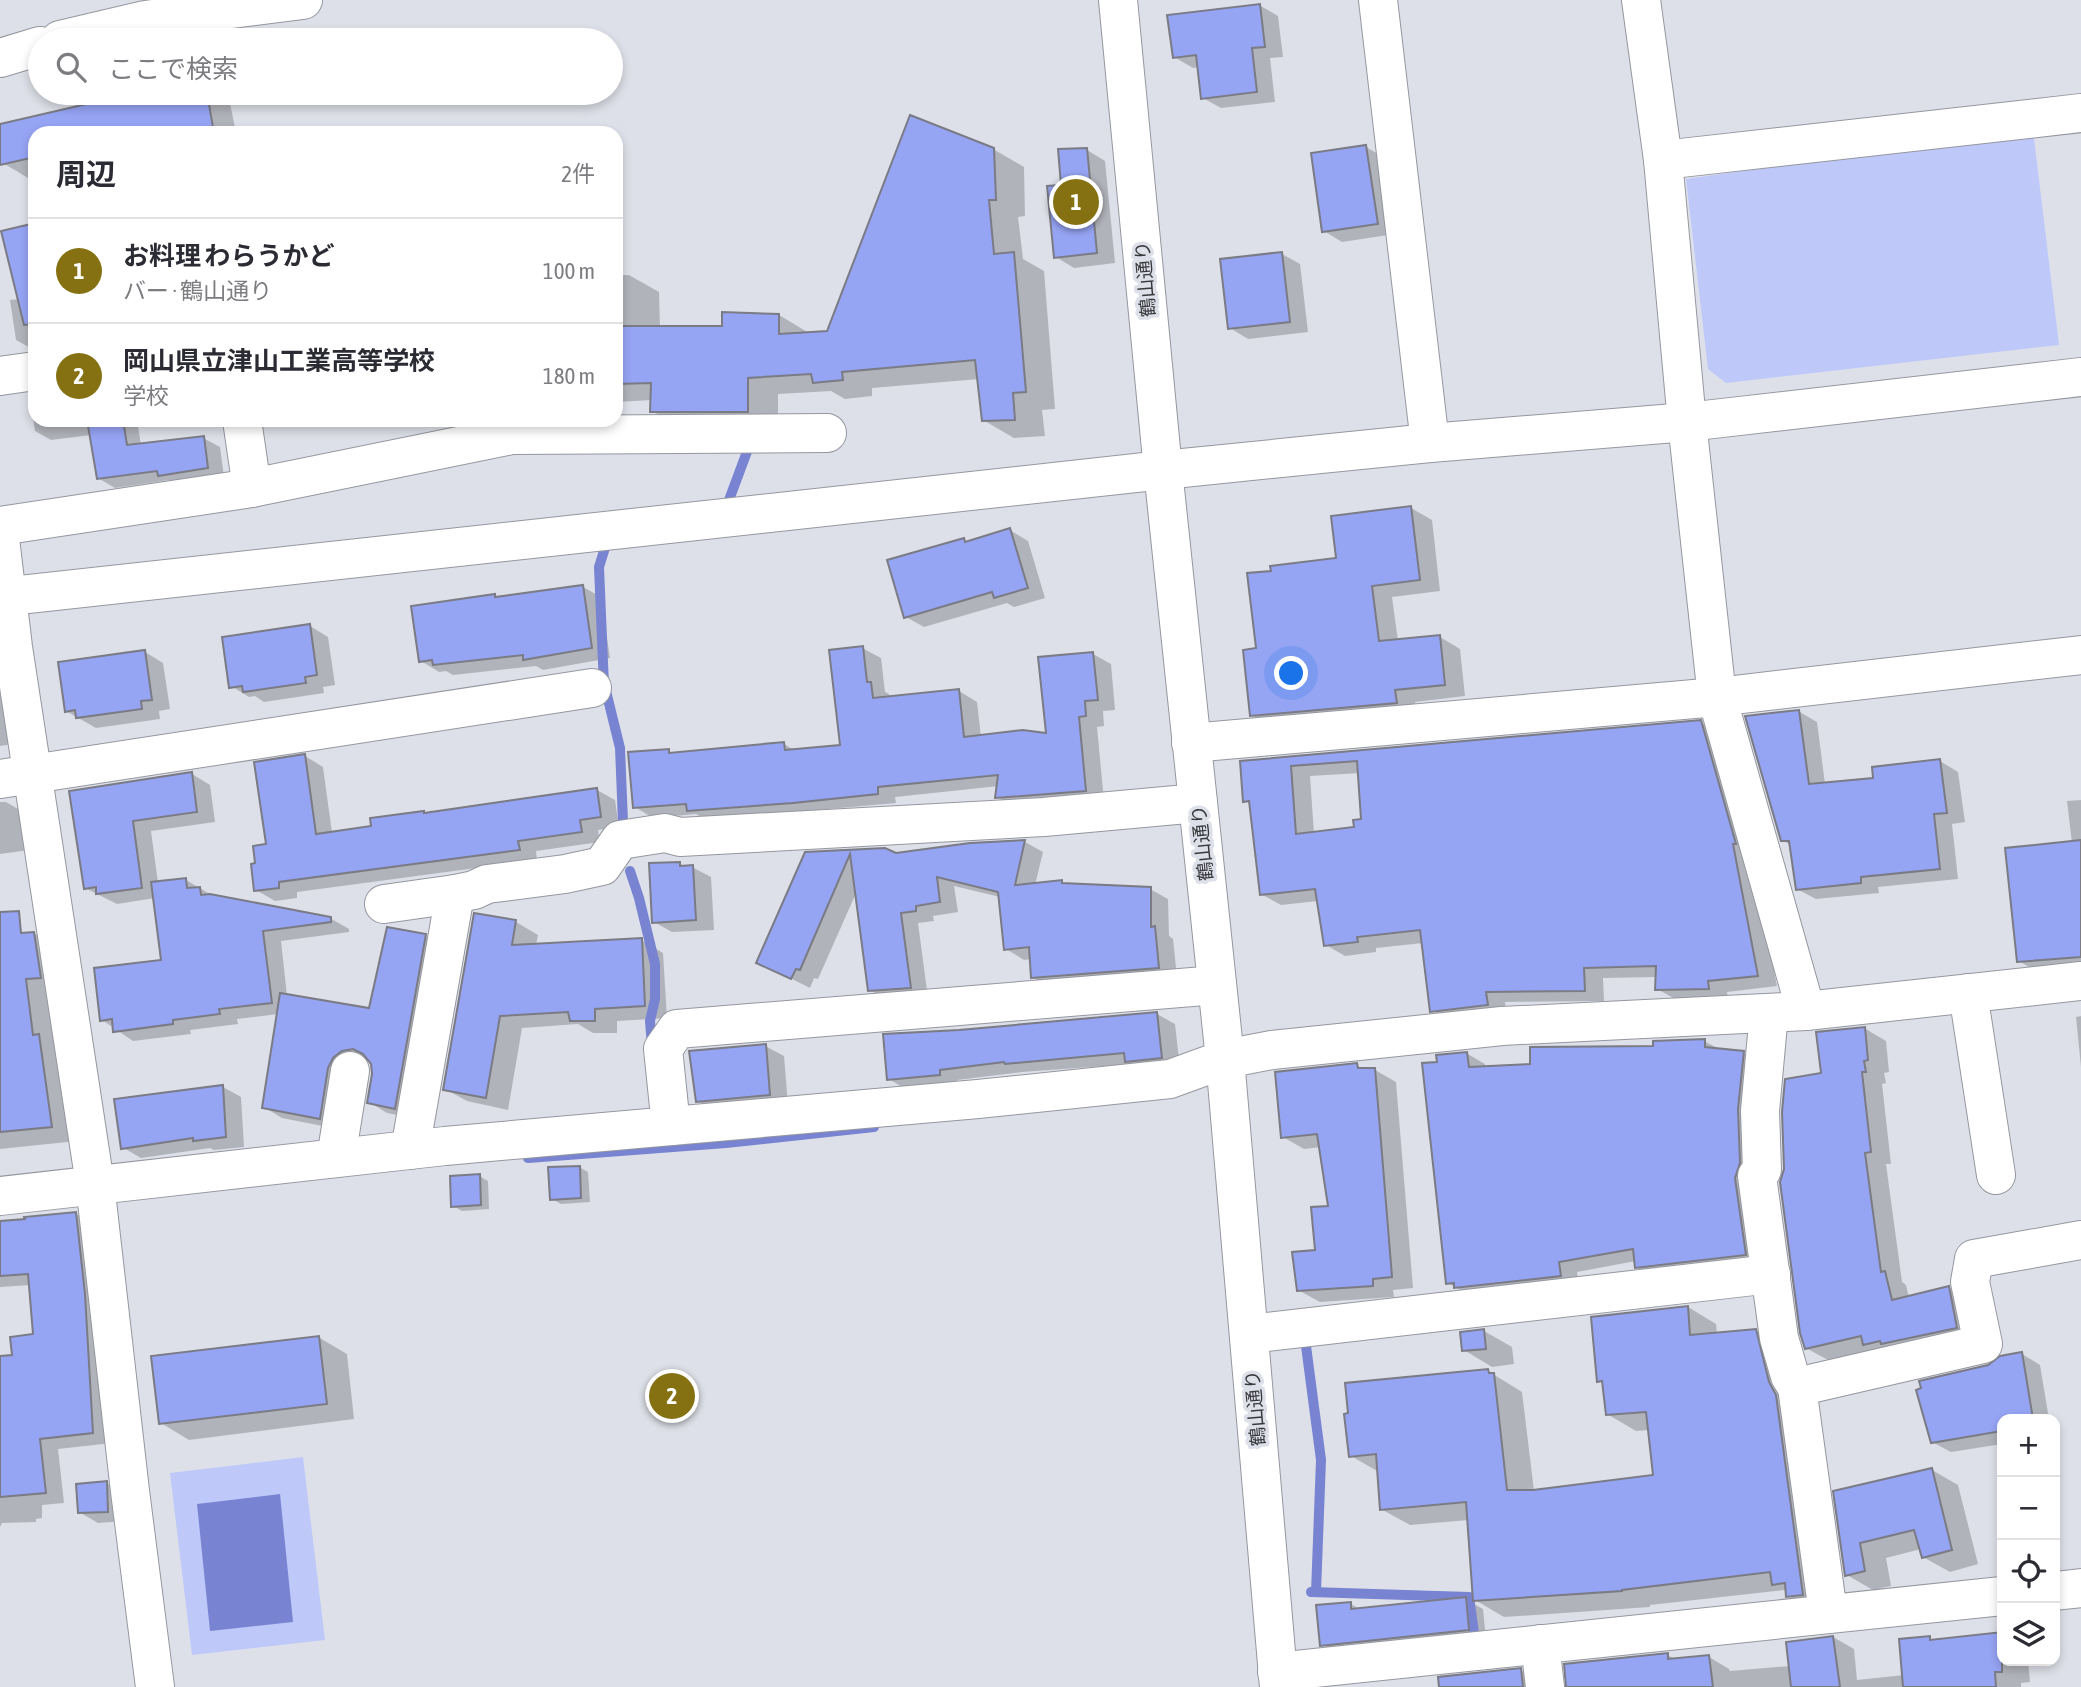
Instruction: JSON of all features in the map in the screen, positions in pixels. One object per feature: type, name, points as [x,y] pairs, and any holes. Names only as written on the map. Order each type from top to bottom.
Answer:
[{"type":"street","points":[[111,28],[145,20],[303,0]]},
{"type":"street","name":"鶴山通り","points":[[1118,0],[1163,470],[1225,1059],[1278,1679]]},
{"type":"street","points":[[1378,0],[1430,443]]},
{"type":"street","points":[[1641,0],[1663,160],[1687,422],[1717,697],[1788,1012],[1760,1111],[1762,1170],[1757,1176],[1779,1338],[1790,1376],[1797,1387],[1828,1613]]},
{"type":"street","points":[[0,58],[28,50]]},
{"type":"street","points":[[1663,160],[2081,113]]},
{"type":"street","points":[[0,376],[28,372]]},
{"type":"street","points":[[3,597],[1163,470],[1430,443],[1687,422],[2081,377]]},
{"type":"street","points":[[243,427],[252,488]]},
{"type":"street","points":[[0,526],[252,488],[512,435],[827,433]]},
{"type":"street","points":[[0,539],[16,776],[95,1184],[155,1687]]},
{"type":"street","points":[[1191,743],[1717,697],[2081,655]]},
{"type":"street","points":[[16,776],[592,688]]},
{"type":"street","points":[[384,904],[455,894],[487,884],[521,881],[602,866],[620,840],[665,833],[680,837],[1044,817],[1198,803]]},
{"type":"street","points":[[410,1150],[455,894]]},
{"type":"street","points":[[0,1196],[410,1150],[1170,1079],[1225,1059],[1272,1050],[1502,1026],[1788,1012],[2081,981]]},
{"type":"street","points":[[671,1126],[663,1049],[677,1029],[1217,985]]},
{"type":"street","points":[[1968,993],[1996,1175]]},
{"type":"street","points":[[336,1158],[350,1071]]},
{"type":"street","points":[[1797,1387],[1983,1344],[1970,1282],[1974,1259],[2081,1240]]},
{"type":"street","points":[[1249,1334],[1771,1274]]},
{"type":"street","points":[[2060,1590],[2081,1588]]},
{"type":"street","points":[[1278,1679],[1540,1644],[1997,1596]]},
{"type":"street","points":[[1540,1644],[1545,1687]]},
{"type":"shaded area","points":[[2033,130],[2059,345],[1726,383],[1708,369],[1686,179]]},
{"type":"shaded area","points":[[303,1457],[325,1640],[192,1655],[170,1473]]},
{"type":"water","points":[[280,1494],[293,1622],[210,1631],[197,1504]]},
{"type":"building","points":[[1260,4],[1265,47],[1252,48],[1257,92],[1201,99],[1196,55],[1173,58],[1167,15]]},
{"type":"building","points":[[82,105],[209,105],[213,126],[28,126],[28,159],[0,165],[0,124]]},
{"type":"building","points":[[910,115],[994,148],[996,200],[989,200],[994,254],[1014,252],[1026,392],[1013,393],[1015,420],[982,421],[975,360],[842,372],[843,380],[813,383],[811,374],[748,378],[748,412],[650,412],[651,383],[623,384],[623,326],[722,326],[722,312],[779,314],[779,334],[827,331]]},
{"type":"building","points":[[1366,145],[1378,224],[1322,232],[1311,153]]},
{"type":"building","points":[[1087,148],[1097,253],[1054,258],[1047,186],[1061,185],[1058,149]]},
{"type":"building","points":[[28,225],[28,325],[24,325],[1,231]]},
{"type":"building","points":[[1282,252],[1290,322],[1228,329],[1220,259]]},
{"type":"building","points":[[88,427],[124,427],[127,445],[204,436],[208,468],[158,476],[157,471],[97,479]]},
{"type":"building","points":[[1411,506],[1420,580],[1372,586],[1379,641],[1440,635],[1445,685],[1395,690],[1397,703],[1250,716],[1243,650],[1256,648],[1247,573],[1271,571],[1270,566],[1336,558],[1331,516]]},
{"type":"building","points":[[1010,528],[1028,588],[994,598],[992,592],[904,618],[887,560],[964,538],[965,542]]},
{"type":"building","points":[[583,585],[592,648],[523,660],[523,655],[433,665],[432,660],[419,662],[411,606]]},
{"type":"building","points":[[310,624],[317,675],[305,677],[306,683],[243,692],[242,686],[229,688],[222,637]]},
{"type":"building","points":[[863,646],[867,682],[871,682],[873,698],[959,689],[964,737],[1023,730],[1046,733],[1038,657],[1093,652],[1098,700],[1085,701],[1086,716],[1079,717],[1086,791],[995,798],[998,775],[878,787],[878,794],[793,803],[687,811],[686,804],[633,808],[628,752],[669,749],[669,753],[784,742],[785,750],[840,745],[829,650]]},
{"type":"building","points":[[145,650],[152,700],[141,701],[142,709],[76,718],[75,710],[65,712],[58,662]]},
{"type":"building","points":[[1799,710],[1809,784],[1873,778],[1872,767],[1940,759],[1947,813],[1934,814],[1940,869],[1861,877],[1861,883],[1796,890],[1789,841],[1781,841],[1745,716]]},
{"type":"building","points":[[1701,720],[1736,844],[1733,844],[1758,976],[1708,981],[1709,989],[1655,990],[1656,966],[1584,968],[1585,991],[1486,992],[1488,1005],[1430,1012],[1420,930],[1357,937],[1358,942],[1324,946],[1315,889],[1260,895],[1249,801],[1243,802],[1240,761]],"holes":[[[1357,761],[1361,819],[1353,820],[1354,827],[1296,834],[1291,766]]]},
{"type":"building","points":[[305,754],[316,834],[371,826],[370,818],[424,813],[597,788],[601,817],[580,820],[582,832],[518,841],[520,850],[279,882],[279,888],[254,891],[251,864],[255,863],[253,846],[266,844],[254,762]]},
{"type":"building","points":[[192,772],[197,812],[133,821],[142,888],[96,894],[96,887],[84,889],[69,791]]},
{"type":"building","points":[[1025,840],[1015,885],[1062,880],[1062,883],[1151,887],[1151,927],[1155,926],[1159,968],[1031,978],[1029,947],[1004,950],[998,892],[937,877],[940,902],[916,906],[916,911],[901,913],[911,988],[868,991],[850,854],[800,970],[796,969],[791,979],[756,963],[805,852],[885,848],[896,853],[970,843]]},
{"type":"building","points":[[2081,840],[2081,957],[2017,962],[2005,848]]},
{"type":"building","points":[[680,862],[680,866],[693,865],[696,920],[652,923],[649,863]]},
{"type":"building","points":[[186,878],[187,888],[200,887],[201,895],[210,894],[331,917],[331,922],[263,931],[272,1003],[219,1009],[220,1014],[113,1032],[112,1019],[100,1021],[94,968],[161,960],[151,882]]},
{"type":"building","points":[[19,911],[21,933],[34,932],[41,978],[26,979],[33,1035],[39,1034],[52,1127],[0,1132],[0,912]]},
{"type":"building","points":[[474,913],[516,920],[512,945],[642,938],[645,1006],[595,1009],[595,1021],[570,1021],[568,1012],[500,1016],[486,1098],[443,1090]]},
{"type":"building","points":[[387,927],[426,934],[395,1109],[367,1103],[371,1064],[363,1054],[353,1049],[342,1051],[333,1058],[328,1068],[320,1119],[262,1108],[280,993],[369,1008]]},
{"type":"building","points":[[1157,1012],[1162,1058],[1125,1062],[1124,1053],[1004,1062],[940,1070],[940,1075],[887,1080],[883,1034]]},
{"type":"building","points":[[1865,1027],[1868,1060],[1864,1061],[1866,1072],[1862,1072],[1871,1152],[1865,1153],[1881,1272],[1885,1271],[1892,1300],[1949,1286],[1957,1328],[1881,1344],[1880,1341],[1863,1345],[1861,1336],[1805,1349],[1800,1333],[1780,1182],[1784,1169],[1782,1112],[1785,1079],[1821,1073],[1816,1032]]},
{"type":"building","points":[[1705,1039],[1705,1047],[1744,1051],[1738,1109],[1740,1163],[1735,1178],[1746,1255],[1635,1268],[1633,1249],[1559,1262],[1561,1276],[1454,1288],[1454,1283],[1446,1284],[1422,1063],[1437,1062],[1436,1055],[1467,1052],[1469,1067],[1530,1064],[1530,1047],[1653,1046],[1653,1041]]},
{"type":"building","points":[[766,1044],[770,1095],[696,1102],[689,1051]]},
{"type":"building","points":[[1357,1063],[1358,1068],[1375,1068],[1392,1277],[1373,1279],[1373,1286],[1297,1291],[1292,1252],[1315,1250],[1311,1207],[1328,1206],[1317,1134],[1281,1138],[1275,1072]]},
{"type":"building","points":[[223,1085],[226,1137],[193,1141],[193,1138],[121,1149],[114,1099]]},
{"type":"building","points":[[580,1166],[581,1198],[550,1200],[548,1167]]},
{"type":"building","points":[[480,1174],[481,1205],[451,1207],[450,1176]]},
{"type":"building","points":[[76,1212],[85,1294],[93,1433],[40,1439],[46,1493],[0,1497],[0,1356],[12,1355],[10,1337],[33,1334],[28,1274],[0,1276],[0,1221]]},
{"type":"building","points":[[1688,1306],[1690,1335],[1756,1329],[1769,1382],[1776,1395],[1803,1595],[1786,1597],[1785,1583],[1772,1585],[1770,1572],[1622,1591],[1473,1601],[1466,1502],[1380,1510],[1376,1454],[1349,1457],[1344,1414],[1348,1413],[1345,1383],[1488,1369],[1489,1373],[1494,1373],[1507,1490],[1533,1490],[1653,1475],[1646,1412],[1606,1415],[1602,1381],[1597,1382],[1591,1317]]},
{"type":"building","points":[[1484,1329],[1486,1349],[1462,1351],[1460,1332]]},
{"type":"building","points":[[319,1336],[327,1404],[159,1424],[151,1356]]},
{"type":"building","points":[[2022,1352],[2032,1414],[1997,1414],[1997,1432],[1931,1443],[1916,1390],[1921,1388],[1919,1381],[1988,1365],[2000,1356]]},
{"type":"building","points":[[1932,1468],[1952,1550],[1922,1558],[1914,1530],[1860,1543],[1865,1571],[1845,1576],[1833,1491]]},
{"type":"building","points":[[107,1481],[108,1512],[78,1513],[76,1484]]},
{"type":"building","points":[[1466,1597],[1469,1630],[1320,1646],[1316,1605],[1351,1602],[1351,1609]]},
{"type":"building","points":[[1997,1633],[1997,1666],[2002,1666],[2002,1672],[1995,1672],[1996,1687],[1903,1687],[1899,1639],[1930,1636],[1930,1640]]},
{"type":"building","points":[[1833,1636],[1840,1687],[1791,1687],[1786,1642]]},
{"type":"building","points":[[1668,1653],[1668,1659],[1709,1655],[1713,1687],[1566,1687],[1564,1664]]},
{"type":"building","points":[[1521,1668],[1523,1687],[1439,1687],[1438,1677]]},
{"type":"waterway","points":[[726,508],[748,449]]},
{"type":"waterway","points":[[608,538],[599,567],[604,683],[620,748],[623,822]]},
{"type":"waterway","points":[[630,871],[655,964],[655,999],[650,1021],[652,1046]]},
{"type":"waterway","points":[[528,1158],[726,1143],[874,1127]]},
{"type":"waterway","points":[[1306,1346],[1321,1460],[1316,1592]]},
{"type":"waterway","points":[[1311,1592],[1469,1597],[1474,1633]]},
{"type":"place","name":"お料理 わらうかど","points":[[1076,202]]},
{"type":"place","name":"岡山県立津山工業高等学校","points":[[672,1396]]}]
